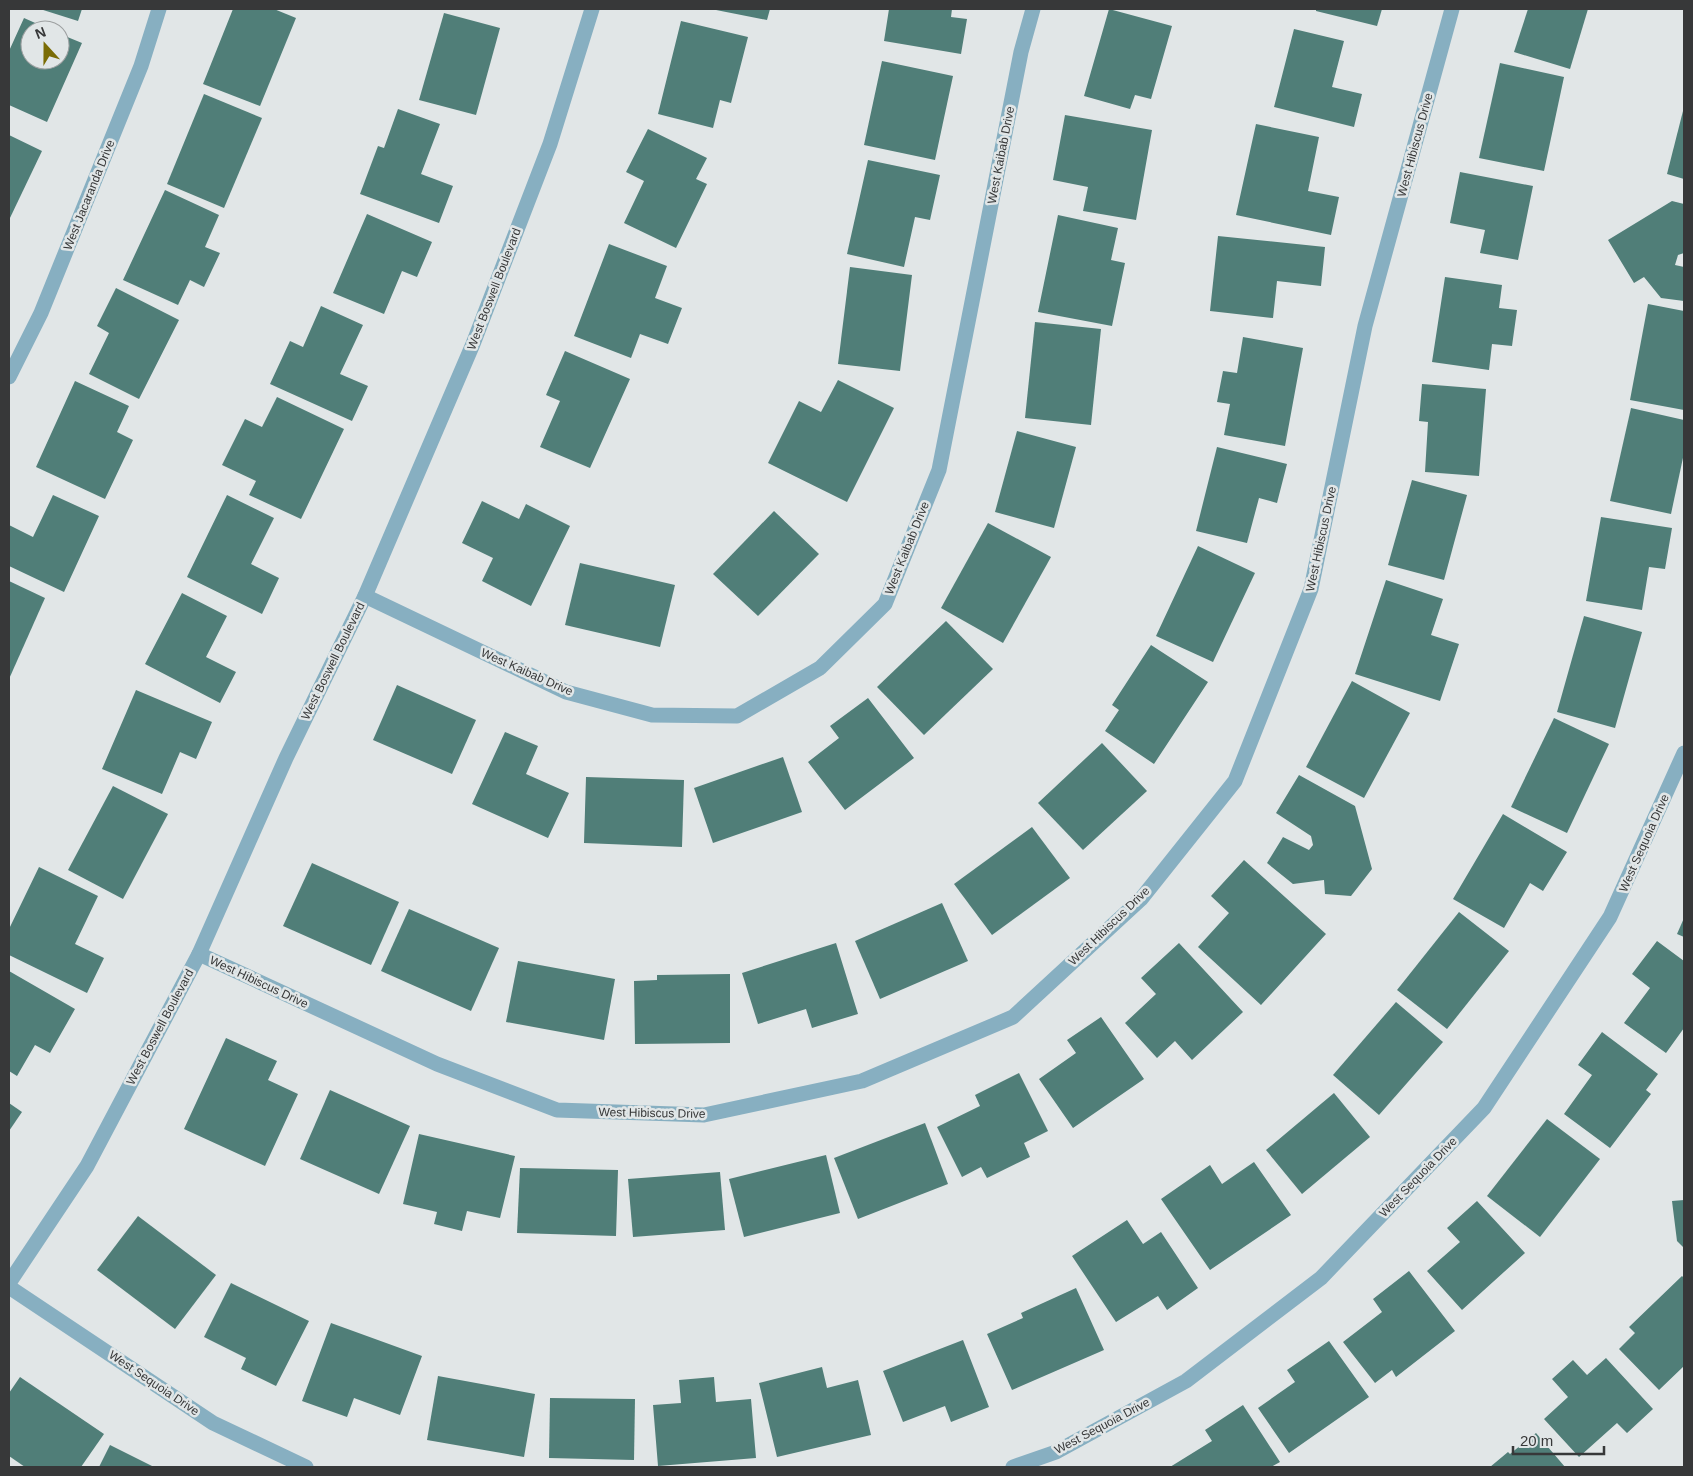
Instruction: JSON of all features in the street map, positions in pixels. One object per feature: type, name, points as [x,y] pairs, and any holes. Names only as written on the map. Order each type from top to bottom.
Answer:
[{"type":"street","name":"West Jacaranda Drive","points":[[9,377],[41,313],[141,66],[159,9]]},
{"type":"street","name":"West Boswell Boulevard","points":[[9,1282],[87,1166],[199,954],[286,758],[365,596],[473,344],[550,144],[592,9]]},
{"type":"street","name":"West Kaibab Drive","points":[[365,596],[566,692],[652,715],[737,716],[820,668],[885,604],[939,470],[1021,52],[1033,9]]},
{"type":"street","name":"West Hibiscus Drive","points":[[199,954],[437,1064],[557,1110],[704,1115],[862,1081],[1013,1018],[1141,899],[1235,781],[1312,589],[1365,326],[1452,9]]},
{"type":"street","name":"West Sequoia Drive","points":[[1013,1467],[1056,1452],[1186,1380],[1321,1278],[1484,1108],[1610,917],[1684,753]]},
{"type":"street","name":"West Sequoia Drive","points":[[9,1287],[213,1423],[306,1467]]},
{"type":"building","points":[[40,9],[82,9],[78,21]]},
{"type":"building","points":[[233,9],[274,9],[296,18],[260,106],[203,84]]},
{"type":"building","points":[[711,9],[770,9],[767,20]]},
{"type":"building","points":[[889,9],[952,9],[951,17],[967,19],[961,54],[884,41]]},
{"type":"building","points":[[1109,9],[1172,26],[1151,99],[1135,95],[1130,109],[1084,96]]},
{"type":"building","points":[[1316,9],[1382,9],[1377,26],[1316,11]]},
{"type":"building","points":[[1528,9],[1588,9],[1570,69],[1514,52]]},
{"type":"building","points":[[444,13],[500,28],[476,115],[419,100]]},
{"type":"building","points":[[681,21],[748,37],[731,103],[720,100],[713,128],[658,114]]},
{"type":"building","points":[[20,27],[20,70],[70,70],[70,38],[82,43],[47,122],[9,105],[9,51]]},
{"type":"building","points":[[1294,29],[1344,41],[1332,87],[1362,94],[1354,127],[1274,107]]},
{"type":"building","points":[[882,61],[953,76],[935,160],[864,145]]},
{"type":"building","points":[[1500,63],[1564,77],[1544,171],[1479,158]]},
{"type":"building","points":[[204,94],[262,118],[224,208],[167,184]]},
{"type":"building","points":[[1684,107],[1684,179],[1667,174]]},
{"type":"building","points":[[398,109],[440,124],[421,174],[453,186],[439,223],[360,194],[378,146],[384,148]]},
{"type":"building","points":[[1065,115],[1152,130],[1136,220],[1083,211],[1088,187],[1053,180]]},
{"type":"building","points":[[1256,124],[1319,137],[1308,191],[1339,197],[1331,235],[1236,215]]},
{"type":"building","points":[[648,129],[707,158],[696,179],[707,184],[676,248],[624,223],[644,181],[626,172]]},
{"type":"building","points":[[9,135],[42,151],[9,220]]},
{"type":"building","points":[[868,160],[940,175],[930,220],[915,217],[904,267],[847,254]]},
{"type":"building","points":[[1460,172],[1533,186],[1518,260],[1480,253],[1485,230],[1450,223]]},
{"type":"building","points":[[165,190],[219,215],[205,247],[220,253],[204,287],[190,280],[178,305],[123,280]]},
{"type":"building","points":[[1672,201],[1684,204],[1684,253],[1678,255],[1675,265],[1684,267],[1684,301],[1661,298],[1644,277],[1634,283],[1608,240]]},
{"type":"building","points":[[367,214],[432,242],[417,277],[402,271],[384,314],[333,293]]},
{"type":"building","points":[[1058,215],[1118,228],[1111,260],[1125,263],[1112,326],[1038,312]]},
{"type":"building","points":[[1218,236],[1325,247],[1321,286],[1277,281],[1273,318],[1210,311]]},
{"type":"building","points":[[609,244],[667,266],[655,298],[682,308],[668,344],[640,334],[631,358],[574,336]]},
{"type":"building","points":[[850,267],[912,275],[900,371],[838,364]]},
{"type":"building","points":[[1445,277],[1502,285],[1499,308],[1517,310],[1512,346],[1492,344],[1489,370],[1432,362]]},
{"type":"building","points":[[116,288],[179,320],[139,399],[89,374],[109,333],[97,326]]},
{"type":"building","points":[[1648,304],[1684,311],[1684,410],[1630,400]]},
{"type":"building","points":[[321,306],[363,325],[340,374],[368,386],[352,421],[270,384],[290,341],[303,347]]},
{"type":"building","points":[[1035,322],[1101,329],[1091,425],[1025,418]]},
{"type":"building","points":[[1243,337],[1303,348],[1285,446],[1224,435],[1230,404],[1217,402],[1223,371],[1237,373]]},
{"type":"building","points":[[565,351],[630,379],[590,468],[540,447],[560,401],[546,395]]},
{"type":"building","points":[[838,380],[894,408],[847,502],[768,463],[799,401],[821,412]]},
{"type":"building","points":[[75,381],[129,406],[117,432],[133,440],[105,499],[36,467]]},
{"type":"building","points":[[1422,384],[1486,389],[1479,476],[1425,472],[1428,422],[1419,421]]},
{"type":"building","points":[[277,397],[344,429],[301,519],[249,495],[256,481],[222,465],[245,419],[262,427]]},
{"type":"building","points":[[1631,408],[1684,420],[1684,453],[1671,514],[1610,501]]},
{"type":"building","points":[[1017,431],[1076,447],[1054,528],[995,512]]},
{"type":"building","points":[[1217,447],[1287,464],[1277,503],[1259,498],[1247,543],[1196,531]]},
{"type":"building","points":[[1412,480],[1467,495],[1444,580],[1388,565]]},
{"type":"building","points":[[53,495],[99,516],[64,592],[9,566],[9,525],[33,537]]},
{"type":"building","points":[[227,495],[274,518],[251,564],[279,578],[262,614],[187,577]]},
{"type":"building","points":[[482,501],[519,519],[526,504],[570,526],[531,606],[482,581],[493,558],[462,543]]},
{"type":"building","points":[[774,511],[819,554],[758,616],[713,574]]},
{"type":"building","points":[[1601,517],[1672,528],[1665,569],[1649,567],[1642,610],[1586,601]]},
{"type":"building","points":[[988,523],[1051,557],[1003,643],[941,608]]},
{"type":"building","points":[[1198,546],[1255,573],[1213,662],[1156,636]]},
{"type":"building","points":[[580,563],[675,585],[660,647],[565,625]]},
{"type":"building","points":[[1386,580],[1443,599],[1431,635],[1459,644],[1440,701],[1355,674]]},
{"type":"building","points":[[9,581],[45,598],[9,679]]},
{"type":"building","points":[[182,593],[227,616],[206,657],[236,672],[220,703],[145,664]]},
{"type":"building","points":[[1584,616],[1642,632],[1615,728],[1557,712]]},
{"type":"building","points":[[946,621],[993,669],[924,735],[877,687]]},
{"type":"building","points":[[1151,645],[1208,682],[1154,764],[1105,731],[1119,710],[1112,705]]},
{"type":"building","points":[[1352,681],[1410,713],[1364,798],[1306,767]]},
{"type":"building","points":[[397,685],[476,720],[452,774],[373,740]]},
{"type":"building","points":[[136,690],[212,722],[196,759],[180,752],[162,794],[102,769]]},
{"type":"building","points":[[868,698],[914,758],[845,810],[808,762],[839,738],[830,726]]},
{"type":"building","points":[[1554,718],[1609,744],[1567,833],[1511,807]]},
{"type":"building","points":[[505,732],[538,746],[526,774],[569,793],[548,838],[472,804]]},
{"type":"building","points":[[1102,743],[1147,791],[1083,850],[1038,803]]},
{"type":"building","points":[[783,757],[802,812],[713,843],[694,788]]},
{"type":"building","points":[[1299,775],[1355,806],[1372,869],[1351,896],[1325,894],[1324,880],[1293,884],[1267,863],[1283,837],[1309,850],[1313,845],[1311,836],[1276,813]]},
{"type":"building","points":[[586,777],[684,780],[682,847],[584,843]]},
{"type":"building","points":[[113,786],[168,814],[123,899],[68,870]]},
{"type":"building","points":[[1503,814],[1567,852],[1543,891],[1530,883],[1504,928],[1453,899]]},
{"type":"building","points":[[1032,827],[1070,878],[992,935],[954,884]]},
{"type":"building","points":[[1244,860],[1326,934],[1261,1005],[1198,947],[1229,913],[1211,896]]},
{"type":"building","points":[[312,863],[399,902],[371,965],[283,926]]},
{"type":"building","points":[[39,867],[98,896],[75,944],[104,958],[87,993],[9,955],[9,929]]},
{"type":"building","points":[[942,903],[968,961],[880,999],[855,941]]},
{"type":"building","points":[[409,909],[499,948],[471,1011],[381,971]]},
{"type":"building","points":[[1459,912],[1509,951],[1447,1029],[1397,990]]},
{"type":"building","points":[[1684,918],[1684,937],[1677,934]]},
{"type":"building","points":[[1657,941],[1684,961],[1684,1028],[1666,1053],[1624,1023],[1650,988],[1632,974]]},
{"type":"building","points":[[836,943],[858,1014],[812,1028],[806,1009],[758,1024],[742,973]]},
{"type":"building","points":[[1179,943],[1243,1012],[1192,1060],[1175,1041],[1157,1058],[1125,1023],[1156,994],[1141,978]]},
{"type":"building","points":[[518,961],[615,979],[604,1040],[506,1022]]},
{"type":"building","points":[[9,971],[75,1009],[50,1053],[35,1045],[17,1076],[9,1071]]},
{"type":"building","points":[[730,974],[730,1043],[635,1044],[634,981],[657,980],[657,975]]},
{"type":"building","points":[[1396,1002],[1443,1042],[1379,1115],[1333,1075]]},
{"type":"building","points":[[1101,1017],[1144,1079],[1073,1128],[1039,1079],[1076,1053],[1067,1040]]},
{"type":"building","points":[[1602,1032],[1658,1074],[1646,1090],[1651,1094],[1610,1148],[1564,1114],[1592,1075],[1578,1065]]},
{"type":"building","points":[[226,1038],[277,1061],[268,1080],[298,1094],[265,1166],[184,1129]]},
{"type":"building","points":[[1019,1073],[1048,1131],[1024,1143],[1030,1157],[987,1178],[981,1167],[962,1177],[937,1127],[980,1106],[975,1095]]},
{"type":"building","points":[[330,1090],[410,1126],[379,1194],[300,1159]]},
{"type":"building","points":[[1334,1093],[1370,1137],[1302,1194],[1266,1150]]},
{"type":"building","points":[[9,1103],[22,1112],[9,1131]]},
{"type":"building","points":[[1547,1119],[1600,1159],[1540,1237],[1487,1196]]},
{"type":"building","points":[[925,1123],[948,1184],[858,1219],[834,1158]]},
{"type":"building","points":[[419,1134],[515,1156],[500,1218],[467,1211],[462,1231],[434,1224],[437,1212],[403,1204]]},
{"type":"building","points":[[826,1155],[840,1213],[744,1237],[729,1179]]},
{"type":"building","points":[[1254,1162],[1291,1215],[1210,1270],[1161,1199],[1210,1165],[1222,1184]]},
{"type":"building","points":[[520,1168],[618,1170],[616,1236],[517,1233]]},
{"type":"building","points":[[720,1172],[725,1230],[633,1237],[628,1179]]},
{"type":"building","points":[[1684,1200],[1684,1248],[1677,1241],[1672,1201]]},
{"type":"building","points":[[1477,1201],[1525,1253],[1462,1310],[1427,1271],[1460,1242],[1447,1228]]},
{"type":"building","points":[[138,1216],[216,1275],[175,1329],[97,1270]]},
{"type":"building","points":[[1127,1220],[1143,1244],[1161,1232],[1198,1288],[1167,1310],[1158,1296],[1116,1322],[1072,1256]]},
{"type":"building","points":[[1409,1271],[1455,1331],[1396,1377],[1392,1370],[1375,1383],[1343,1342],[1382,1312],[1373,1299]]},
{"type":"building","points":[[1682,1276],[1684,1278],[1684,1366],[1659,1390],[1619,1349],[1635,1333],[1629,1327]]},
{"type":"building","points":[[231,1283],[309,1321],[276,1386],[241,1369],[246,1358],[204,1337]]},
{"type":"building","points":[[1076,1288],[1104,1350],[1012,1390],[987,1334],[1023,1318],[1021,1313]]},
{"type":"building","points":[[331,1323],[422,1356],[400,1415],[354,1398],[347,1417],[302,1401]]},
{"type":"building","points":[[963,1340],[989,1407],[951,1422],[945,1406],[903,1422],[883,1371]]},
{"type":"building","points":[[1329,1341],[1369,1397],[1289,1453],[1258,1408],[1295,1382],[1287,1370]]},
{"type":"building","points":[[1606,1358],[1653,1409],[1627,1433],[1617,1423],[1579,1457],[1544,1419],[1568,1397],[1552,1379],[1573,1360],[1587,1375]]},
{"type":"building","points":[[822,1367],[827,1388],[858,1380],[871,1435],[777,1457],[759,1383]]},
{"type":"building","points":[[438,1376],[535,1394],[524,1457],[427,1440]]},
{"type":"building","points":[[20,1377],[104,1434],[81,1467],[25,1467],[9,1456],[9,1393]]},
{"type":"building","points":[[714,1377],[716,1402],[751,1399],[756,1458],[658,1466],[653,1405],[681,1403],[679,1380]]},
{"type":"building","points":[[550,1398],[635,1399],[634,1460],[549,1458]]},
{"type":"building","points":[[1243,1405],[1280,1462],[1271,1467],[1170,1467],[1212,1441],[1205,1430]]},
{"type":"building","points":[[1536,1433],[1565,1467],[1490,1467],[1508,1452],[1510,1454]]},
{"type":"building","points":[[110,1445],[154,1467],[99,1467]]}]
